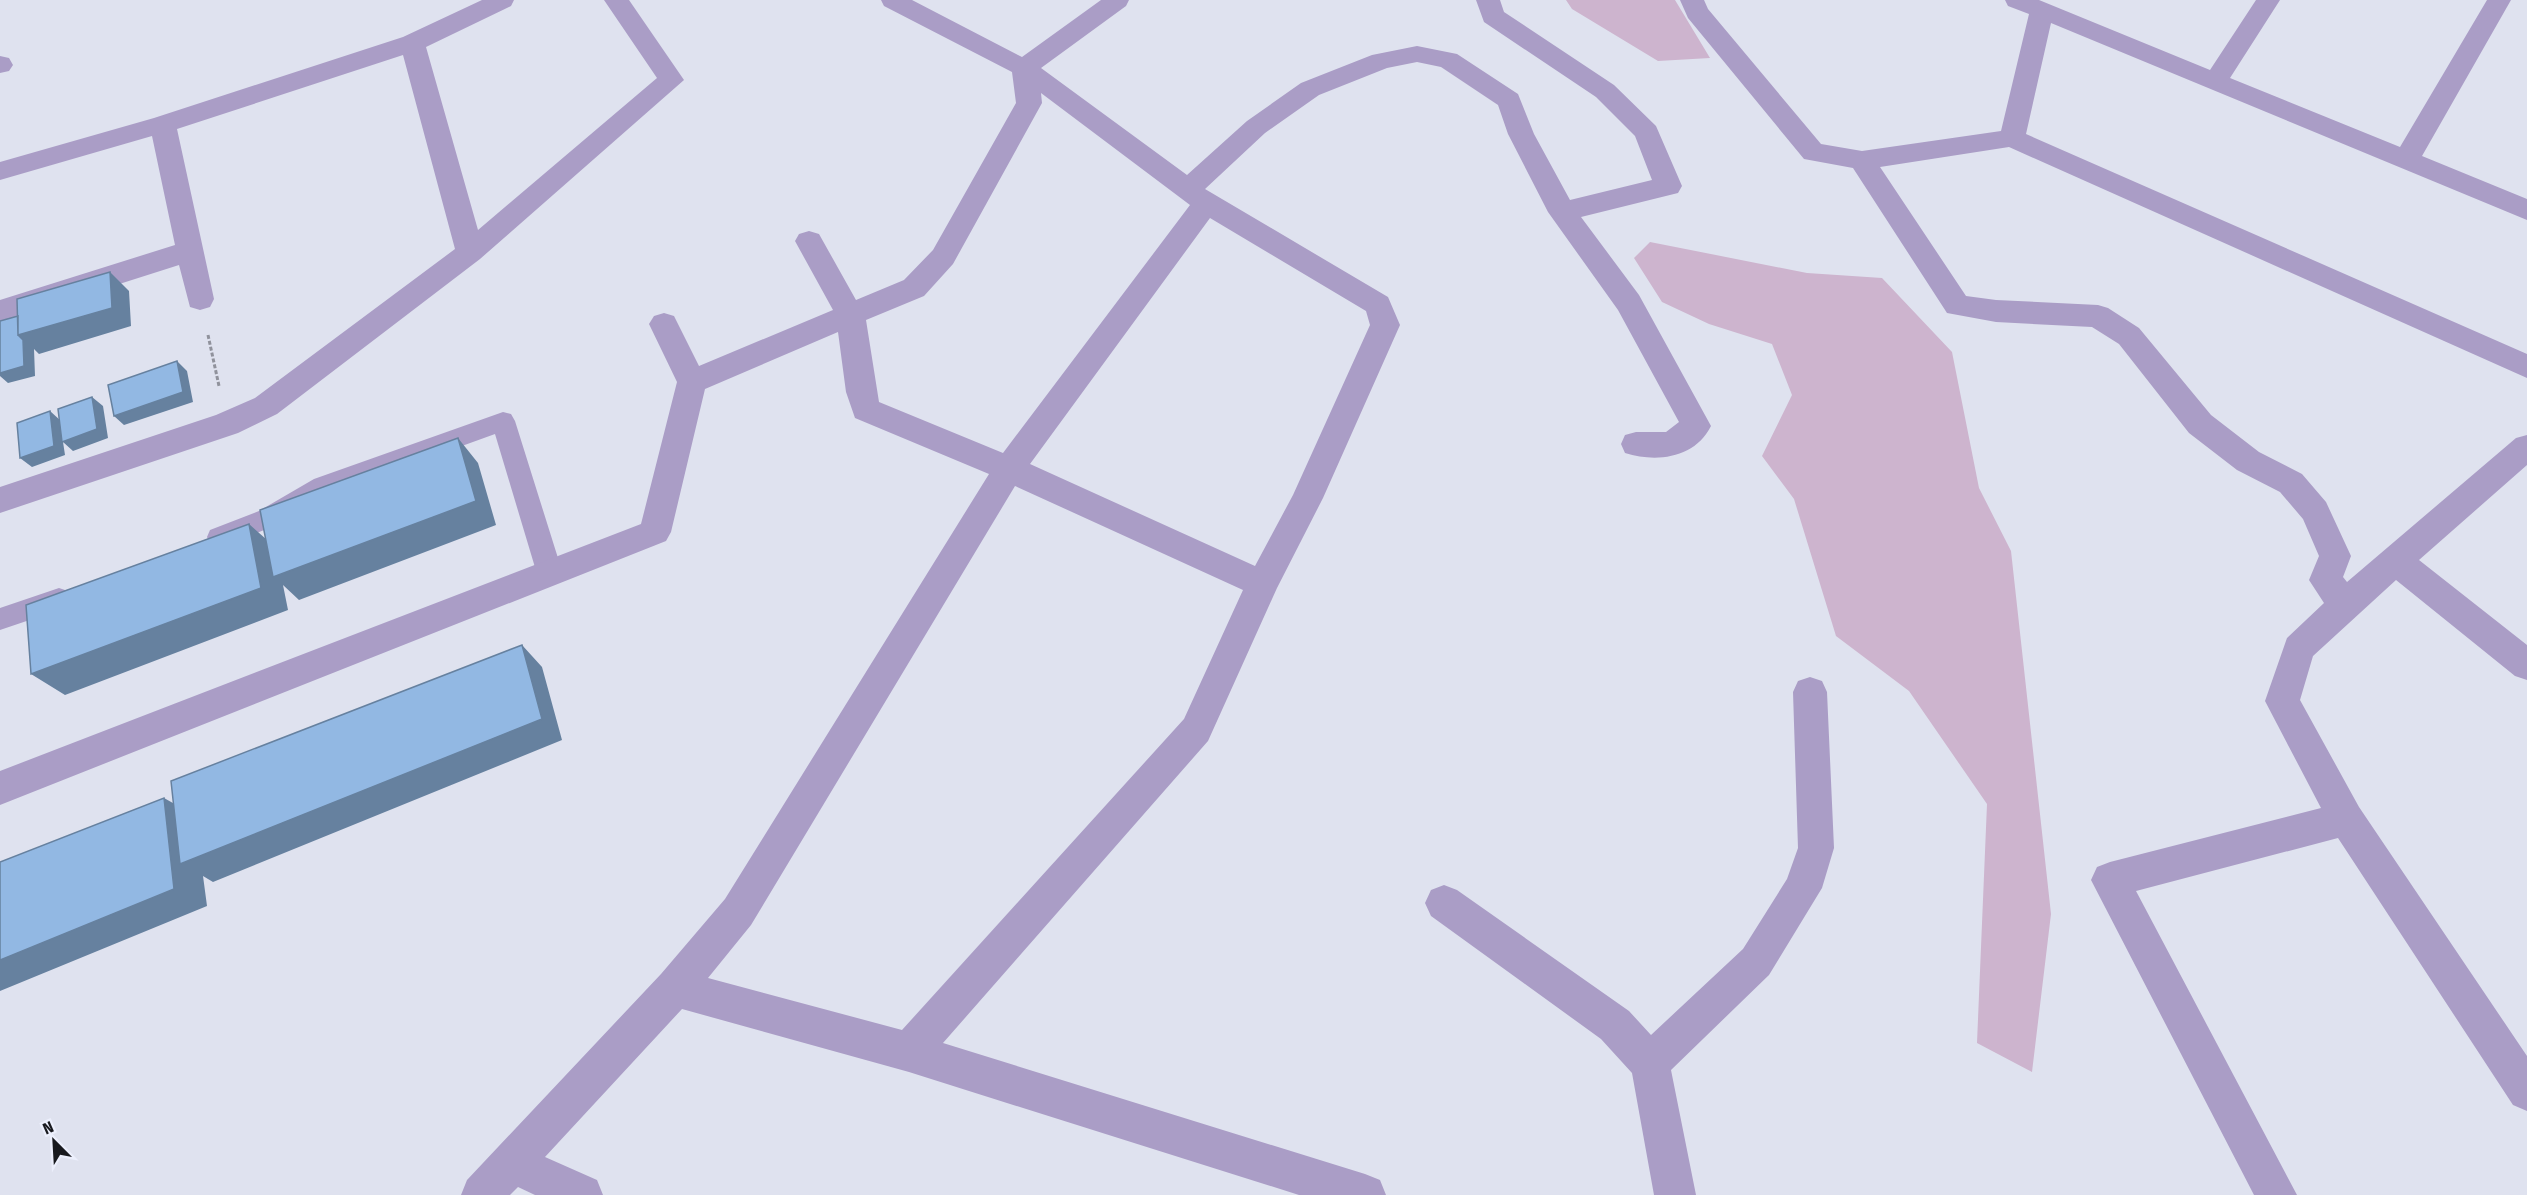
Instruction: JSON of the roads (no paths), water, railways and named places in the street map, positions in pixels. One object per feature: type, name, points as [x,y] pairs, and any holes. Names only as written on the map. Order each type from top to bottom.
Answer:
[{"type":"street","points":[[0,171],[163,123],[412,44],[502,0]]},
{"type":"street","points":[[0,500],[227,424],[266,406],[470,252],[671,80],[616,0]]},
{"type":"street","points":[[893,0],[1024,68],[1197,196],[1378,305],[1385,326],[1307,498],[1262,584],[1196,730],[909,1052]]},
{"type":"street","points":[[1024,68],[1117,0]]},
{"type":"street","points":[[1488,0],[1493,16],[1605,91],[1647,132],[1668,186],[1562,212]]},
{"type":"street","points":[[1692,0],[1697,12],[1813,153],[1862,160],[2012,138],[2527,368]]},
{"type":"street","points":[[2215,81],[2268,0]]},
{"type":"street","points":[[2406,160],[2499,0]]},
{"type":"street","points":[[2012,138],[2027,3],[2527,210]]},
{"type":"street","points":[[412,44],[470,252]]},
{"type":"street","points":[[482,1195],[675,988],[738,912],[1009,469],[1197,196],[1256,127],[1310,89],[1381,61],[1417,54],[1448,60],[1509,100],[1521,134],[1562,212],[1629,303],[1696,426],[1672,446],[1636,444]]},
{"type":"street","points":[[692,382],[851,317],[914,288],[943,257],[1029,103],[1024,68]]},
{"type":"street","points":[[163,123],[200,299]]},
{"type":"street","points":[[1862,160],[1957,305],[1996,310],[2098,316],[2129,336],[2155,364],[2200,424],[2248,461],[2291,483],[2314,511],[2335,556],[2325,580],[2345,604]]},
{"type":"street","points":[[809,241],[851,317],[861,392],[866,410],[1009,469],[1262,584]]},
{"type":"street","points":[[0,311],[190,251]]},
{"type":"street","points":[[0,788],[656,532],[692,382],[664,324]]},
{"type":"street","points":[[2527,447],[2345,604],[2300,648],[2282,701],[2346,819],[2527,1091]]},
{"type":"street","points":[[2395,560],[2527,665]]},
{"type":"street","points":[[1650,1063],[1756,962],[1803,888],[1815,848],[1810,692]]},
{"type":"street","points":[[2272,1194],[2110,880],[2346,819]]},
{"type":"street","points":[[1444,903],[1615,1025],[1650,1063],[1675,1195]]},
{"type":"street","points":[[675,988],[909,1052],[1365,1195]]},
{"type":"street","points":[[512,1163],[582,1195]]},
{"type":"lane","points":[[193,547],[267,518],[323,486],[503,421],[550,573]]},
{"type":"lane","points":[[0,619],[76,592]]}]
